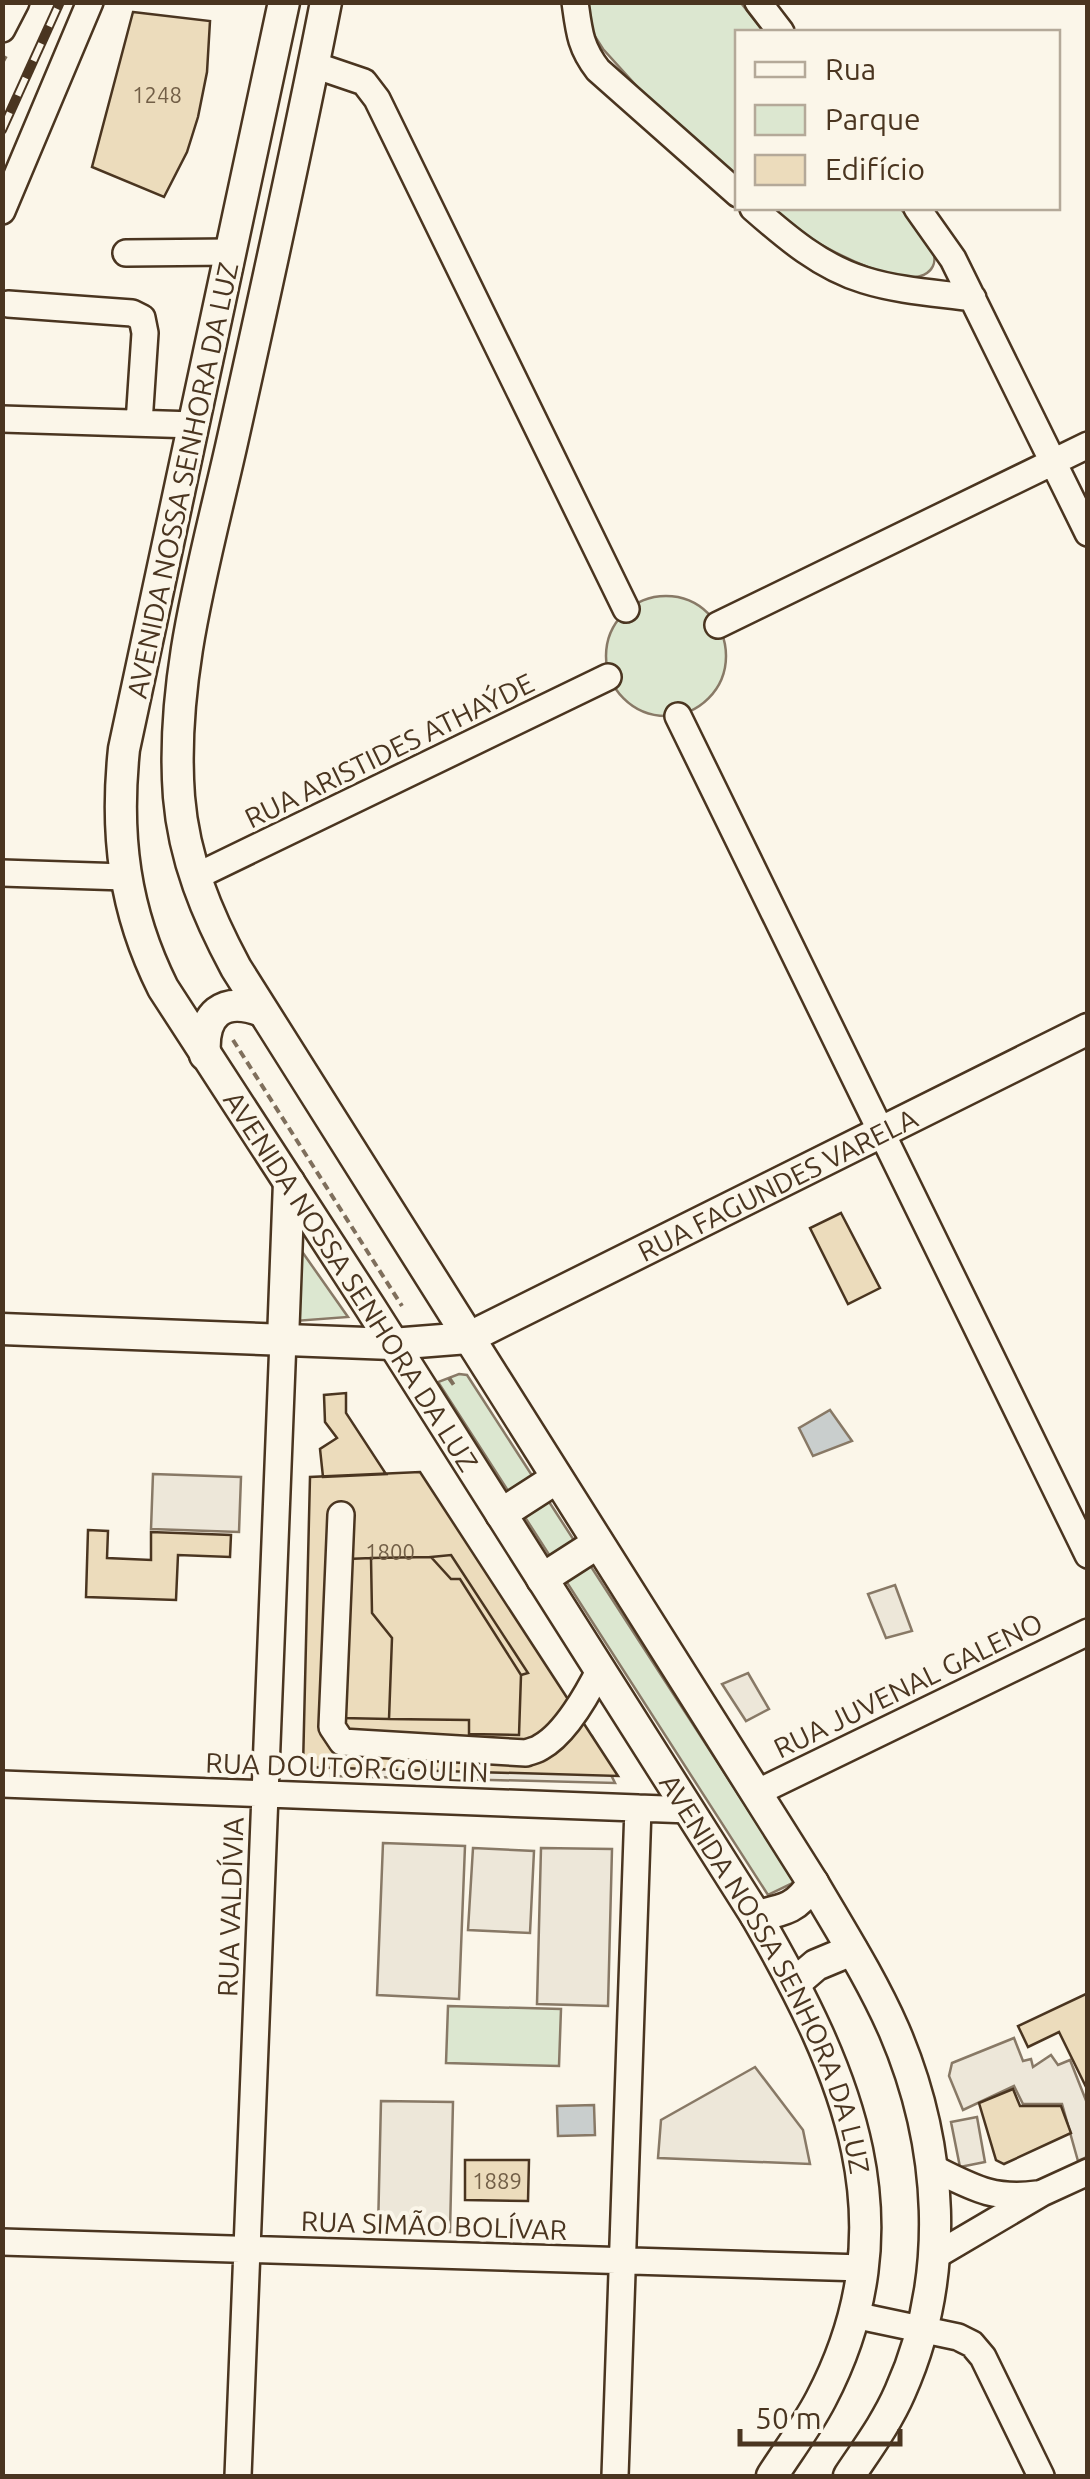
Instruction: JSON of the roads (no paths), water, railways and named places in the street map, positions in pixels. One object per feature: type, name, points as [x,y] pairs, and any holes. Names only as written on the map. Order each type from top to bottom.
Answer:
[{"type":"main road","name":"AVENIDA NOSSA SENHORA DA LUZ","points":[[284,2],[124,749],[120,810],[125,877],[148,958],[164,988],[690,1810],[794,1983],[825,2049],[850,2117],[866,2197],[863,2268],[854,2315],[840,2356],[820,2400],[772,2476]]},
{"type":"main road","name":"AVENIDA NOSSA SENHORA DA LUZ","points":[[326,4],[180,683],[179,802],[195,877],[216,931],[262,1012],[813,1883],[877,1994],[908,2065],[932,2168],[935,2256],[912,2366],[849,2476]]},
{"type":"main road","points":[[249,171],[252,190],[264,202],[282,200],[288,194]]},
{"type":"main road","points":[[205,1055],[204,1034],[216,1013],[246,1006],[262,1012]]},
{"type":"main road","name":"RUA FAGUNDES VARELA","points":[[468,1338],[1088,1029]]},
{"type":"main road","points":[[283,1340],[289,1182]]},
{"type":"main road","points":[[2,1329],[392,1344],[468,1338]]},
{"type":"main road","points":[[500,1514],[557,1478]]},
{"type":"main road","points":[[542,1579],[598,1543]]},
{"type":"main road","points":[[756,1916],[793,1906],[813,1883]]},
{"type":"main road","points":[[794,1983],[816,1965],[852,1950]]},
{"type":"street","points":[[2,29],[16,2]]},
{"type":"street","points":[[2,211],[90,2]]},
{"type":"street","points":[[575,2],[580,39],[598,70],[735,191]]},
{"type":"street","points":[[758,2],[779,30]]},
{"type":"street","points":[[314,65],[364,82],[378,99],[626,609]]},
{"type":"street","points":[[755,210],[785,236],[836,269],[864,280],[973,298]]},
{"type":"street","points":[[919,210],[946,245],[1088,533]]},
{"type":"street","points":[[126,252],[232,252]]},
{"type":"street","points":[[8,304],[132,312],[142,318],[145,333],[139,423]]},
{"type":"street","points":[[2,419],[195,425]]},
{"type":"street","points":[[718,624],[1088,445]]},
{"type":"street","name":"RUA ARISTIDES ATHAÝDE","points":[[195,877],[608,677]]},
{"type":"street","points":[[678,716],[1088,1555]]},
{"type":"street","points":[[2,873],[125,877]]},
{"type":"street","name":"RUA VALDÍVIA","points":[[238,2476],[283,1340]]},
{"type":"street","points":[[341,1515],[332,1727],[342,1742],[526,1753],[542,1747],[554,1736],[578,1708],[600,1669]]},
{"type":"street","name":"RUA JUVENAL GALENO","points":[[756,1792],[1088,1632]]},
{"type":"street","name":"RUA DOUTOR GOULIN","points":[[2,1784],[690,1810]]},
{"type":"street","points":[[614,2476],[638,1808]]},
{"type":"street","points":[[932,2168],[996,2196],[1042,2194]]},
{"type":"street","points":[[935,2256],[1088,2172]]},
{"type":"street","name":"RUA SIMÃO BOLÍVAR","points":[[2,2242],[863,2268]]},
{"type":"street","points":[[854,2315],[958,2337],[972,2344],[983,2357],[1041,2476]]},
{"type":"railway","points":[[2,130],[60,2]]}]
